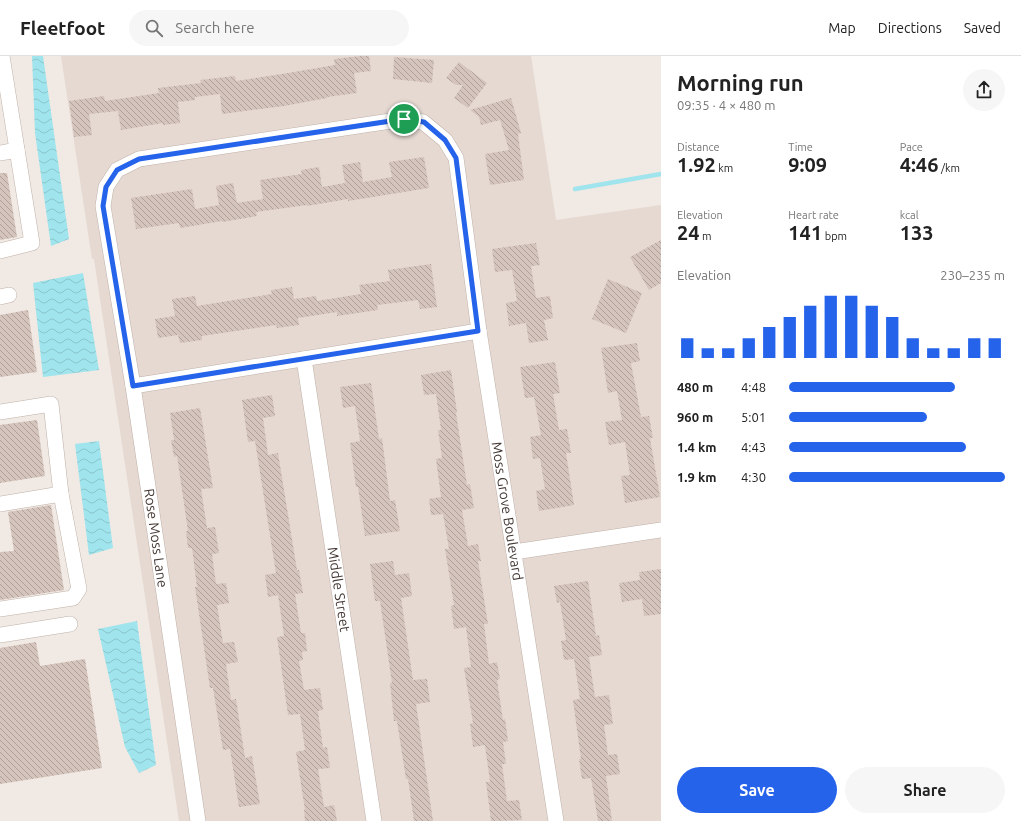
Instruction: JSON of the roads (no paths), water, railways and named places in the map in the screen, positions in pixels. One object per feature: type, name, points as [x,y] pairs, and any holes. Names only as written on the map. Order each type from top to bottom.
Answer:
[{"type":"street","points":[[0,251],[32,243],[2,56]]},
{"type":"street","name":"Moss Grove Boulevard","points":[[111,255],[103,206],[106,187],[117,170],[139,159],[404,119],[424,122],[445,140],[456,158],[478,331],[556,821]]},
{"type":"street","points":[[0,153],[17,150]]},
{"type":"street","name":"Rose Moss Lane","points":[[111,255],[133,386],[198,821]]},
{"type":"street","points":[[133,386],[478,331]]},
{"type":"street","name":"Middle Street","points":[[304,359],[374,821]]},
{"type":"street","points":[[0,412],[51,404],[61,494],[79,589],[73,598],[0,609]]},
{"type":"street","points":[[0,504],[61,494]]},
{"type":"street","points":[[514,552],[661,530]]},
{"type":"street","points":[[0,635],[70,624]]},
{"type":"water","points":[[32,56],[43,56],[69,239],[51,246],[35,133]]},
{"type":"water","points":[[83,273],[99,370],[43,377],[33,283]]},
{"type":"water","points":[[99,441],[113,548],[89,555],[75,444]]},
{"type":"water","points":[[137,621],[156,765],[139,773],[125,747],[98,629]]},
{"type":"waterway","points":[[575,189],[661,174]]}]
